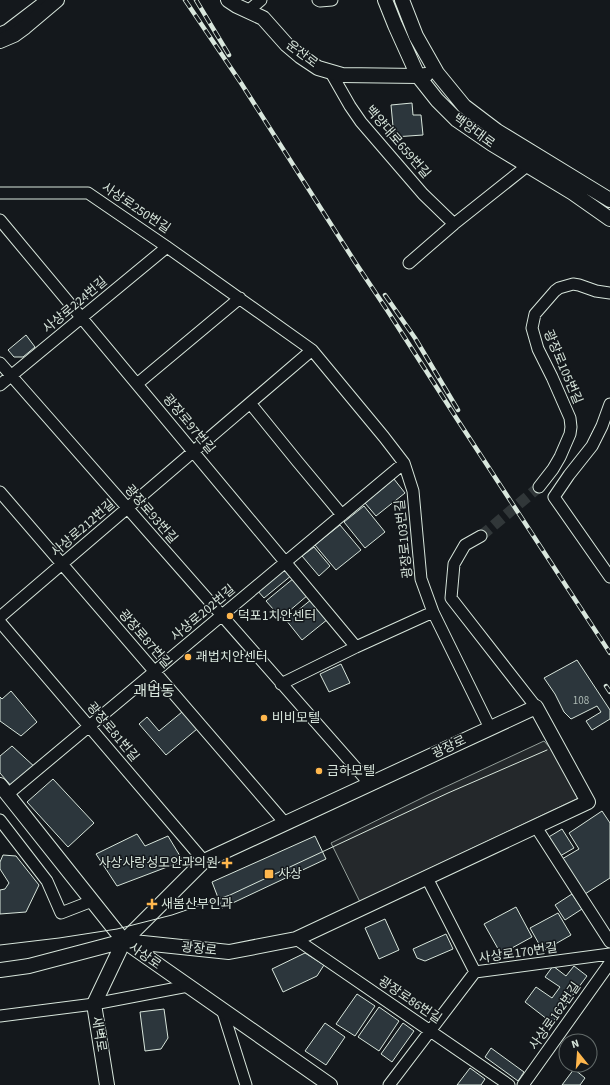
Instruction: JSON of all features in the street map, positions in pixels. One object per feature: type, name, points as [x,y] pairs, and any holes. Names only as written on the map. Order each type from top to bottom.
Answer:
[{"type":"main road","points":[[0,41],[14,35],[57,0]]},
{"type":"main road","name":"운산로","points":[[228,0],[237,6],[263,18],[287,45],[318,68],[342,75],[418,76],[437,74]]},
{"type":"main road","name":"백양대로","points":[[385,0],[418,76],[437,100],[457,120],[492,144],[573,193],[610,219]]},
{"type":"main road","name":"백양대로","points":[[402,0],[416,36],[437,74],[464,106],[497,130],[610,200]]},
{"type":"main road","name":"광장로","points":[[0,970],[29,966],[124,941],[229,952],[296,939],[588,802],[536,706],[204,861],[124,941]]},
{"type":"main road","name":"사상로","points":[[4,789],[124,941],[330,1085]]},
{"type":"main road","name":"새벽로","points":[[107,1085],[94,1004],[124,941]]},
{"type":"street","points":[[0,33],[7,30],[46,0]]},
{"type":"street","points":[[248,11],[261,0]]},
{"type":"street","points":[[318,0],[332,0]]},
{"type":"street","name":"백양대로659번길","points":[[330,71],[361,122],[423,194],[454,224]]},
{"type":"street","points":[[409,263],[454,224],[528,166]]},
{"type":"street","name":"사상로250번길","points":[[0,193],[88,193],[168,247],[312,350],[404,463]]},
{"type":"street","name":"광장로97번길","points":[[0,221],[356,646]]},
{"type":"street","name":"사상로224번길","points":[[0,385],[168,247]]},
{"type":"street","name":"광장로105번길","points":[[540,487],[560,457],[571,428],[570,418],[538,349],[532,328],[535,314],[555,291],[559,288],[573,284],[596,291],[610,293]]},
{"type":"street","points":[[137,384],[240,298]]},
{"type":"street","name":"사상로212번길","points":[[0,617],[312,350]]},
{"type":"street","name":"광장로93번길","points":[[0,363],[370,784]]},
{"type":"street","points":[[250,403],[342,515]]},
{"type":"street","points":[[610,404],[602,426],[592,446],[554,497],[610,577]]},
{"type":"street","name":"사상로202번길","points":[[4,789],[89,726],[404,463]]},
{"type":"street","name":"광장로103번길","points":[[404,463],[413,491],[422,579],[433,612],[490,728]]},
{"type":"street","name":"광장로87번길","points":[[0,492],[285,823]]},
{"type":"street","points":[[481,536],[465,545],[454,564],[451,598],[536,706]]},
{"type":"street","points":[[281,684],[356,646],[433,612]]},
{"type":"street","name":"광장로81번길","points":[[0,622],[204,861]]},
{"type":"street","points":[[0,820],[47,881],[61,912],[92,900]]},
{"type":"street","points":[[536,827],[610,942]]},
{"type":"street","points":[[427,878],[475,972]]},
{"type":"street","name":"광장로86번길","points":[[296,939],[509,1085]]},
{"type":"street","name":"사상로170번길","points":[[389,1085],[475,972],[610,954]]},
{"type":"street","name":"사상로162번길","points":[[523,1085],[610,963]]},
{"type":"street","points":[[0,1016],[94,1004],[188,986]]},
{"type":"street","points":[[222,1009],[246,1085]]},
{"type":"shaded area","points":[[544,741],[552,750],[561,746],[585,795],[399,882],[389,892],[361,904],[331,843],[428,795]]},
{"type":"building","points":[[412,103],[413,115],[421,115],[423,135],[394,137],[391,105]]},
{"type":"building","points":[[26,335],[35,347],[23,357],[14,357],[8,350]]},
{"type":"building","points":[[394,479],[405,493],[376,516],[365,503]]},
{"type":"building","points":[[364,506],[385,532],[365,548],[344,522]]},
{"type":"building","points":[[340,525],[361,550],[336,570],[315,545]]},
{"type":"building","points":[[314,547],[330,566],[319,576],[302,556]]},
{"type":"building","points":[[284,566],[292,575],[264,598],[256,589]]},
{"type":"building","points":[[294,578],[308,595],[281,618],[266,601]]},
{"type":"building","points":[[312,599],[328,619],[302,640],[286,620]]},
{"type":"building","points":[[577,660],[610,710],[610,719],[592,730],[586,721],[601,712],[597,706],[571,719],[564,712],[555,694],[544,678]]},
{"type":"building","points":[[341,664],[350,683],[329,692],[320,674]]},
{"type":"building","points":[[11,691],[37,722],[21,736],[0,721],[0,697],[2,699]]},
{"type":"building","points":[[182,712],[197,729],[166,755],[139,724],[147,717],[159,731]]},
{"type":"building","points":[[12,746],[37,769],[12,787],[0,773],[0,756]]},
{"type":"building","points":[[53,779],[94,823],[68,847],[27,802]]},
{"type":"building","points":[[602,811],[610,823],[610,878],[585,894],[562,859],[579,849],[569,833]]},
{"type":"building","points":[[562,829],[574,848],[560,856],[547,838]]},
{"type":"building","points":[[137,834],[145,846],[168,836],[183,861],[117,886],[96,854]]},
{"type":"building","points":[[315,836],[326,859],[222,908],[212,882]]},
{"type":"building","points":[[3,855],[16,856],[39,885],[26,912],[0,914],[0,890],[5,889],[9,883],[0,869],[0,862]]},
{"type":"building","points":[[572,894],[582,909],[565,920],[555,905]]},
{"type":"building","points":[[516,907],[532,937],[501,954],[484,924]]},
{"type":"building","points":[[558,913],[571,935],[543,951],[530,928]]},
{"type":"building","points":[[385,919],[399,950],[379,959],[365,928]]},
{"type":"building","points":[[446,934],[453,949],[425,961],[417,958],[413,949]]},
{"type":"building","points":[[305,953],[324,965],[317,976],[283,992],[272,969]]},
{"type":"building","points":[[553,966],[566,976],[574,966],[587,976],[552,1023],[525,1002],[536,987],[552,998],[560,987],[545,977]]},
{"type":"building","points":[[357,994],[375,1006],[355,1036],[336,1024]]},
{"type":"building","points":[[379,1007],[399,1021],[379,1051],[358,1037]]},
{"type":"building","points":[[164,1009],[168,1038],[161,1049],[145,1051],[140,1012]]},
{"type":"building","points":[[325,1023],[345,1037],[326,1065],[305,1051]]},
{"type":"building","points":[[403,1023],[414,1031],[392,1062],[381,1054]]},
{"type":"building","points":[[491,1048],[524,1072],[518,1081],[485,1057]]},
{"type":"building","points":[[470,1068],[485,1079],[481,1085],[457,1085]]},
{"type":"building","points":[[571,1073],[579,1073],[585,1078],[580,1085],[562,1085]]},
{"type":"tunnel","points":[[481,536],[539,487]]},
{"type":"tram line","points":[[0,945],[117,929],[172,915],[230,895],[448,793],[547,750]]},
{"type":"railway","points":[[185,0],[241,83],[355,262],[610,653]]},
{"type":"railway","points":[[196,0],[229,55]]},
{"type":"railway","points":[[385,295],[415,338],[458,410]]},
{"type":"railway","points":[[606,686],[610,692]]},
{"type":"place","name":"덕포1치안센터","points":[[230,616]]},
{"type":"place","name":"괘법치안센터","points":[[188,657]]},
{"type":"place","name":"비비모텔","points":[[264,718]]},
{"type":"place","name":"금하모텔","points":[[319,771]]},
{"type":"place","name":"사상사랑성모안과의원","points":[[227,863]]},
{"type":"place","name":"사상","points":[[269,874]]},
{"type":"place","name":"새봄산부인과","points":[[152,904]]},
{"type":"district","name":"괘법동","points":[[154,691]]}]
